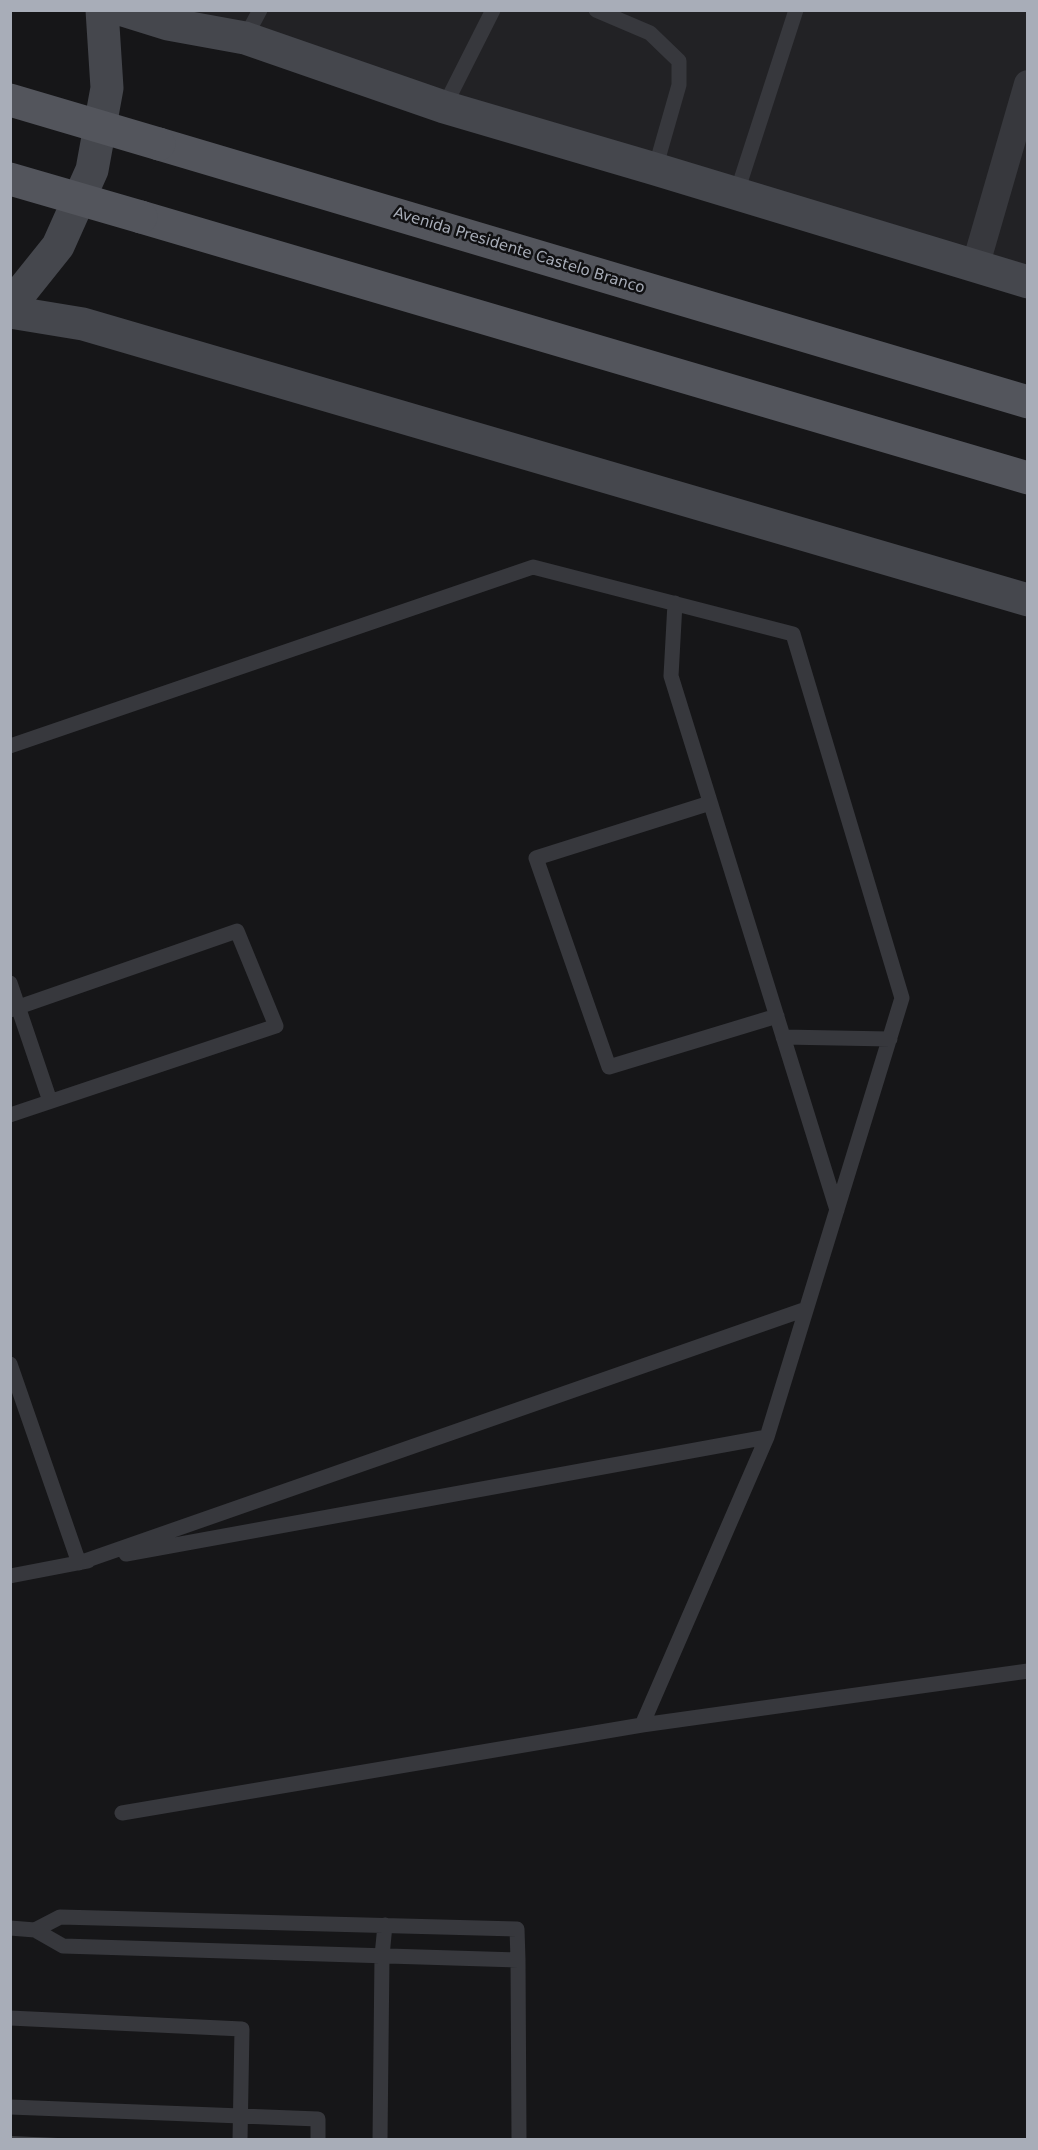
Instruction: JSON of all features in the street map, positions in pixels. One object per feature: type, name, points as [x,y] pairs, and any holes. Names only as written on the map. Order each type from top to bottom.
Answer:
[{"type":"main road","points":[[10,306],[58,246],[92,170],[107,88],[102,10]]},
{"type":"main road","points":[[123,10],[168,24],[252,24],[444,107],[1028,282]]},
{"type":"main road","name":"Avenida Presidente Castelo Branco","points":[[10,100],[1028,402]]},
{"type":"main road","points":[[10,179],[1028,478]]},
{"type":"main road","points":[[10,312],[83,324],[1028,600]]},
{"type":"street","points":[[975,267],[1028,84]]},
{"type":"lane","points":[[444,107],[493,10]]},
{"type":"lane","points":[[596,10],[650,33],[679,61],[679,85],[655,169]]},
{"type":"lane","points":[[736,195],[796,10]]},
{"type":"lane","points":[[10,746],[533,567],[793,634],[902,998],[767,1437],[642,1725]]},
{"type":"lane","points":[[675,603],[670,676],[837,1210]]},
{"type":"lane","points":[[710,803],[536,858],[609,1067],[777,1016]]},
{"type":"lane","points":[[10,1115],[276,1026],[237,931],[14,1008]]},
{"type":"lane","points":[[10,983],[14,1008],[50,1101]]},
{"type":"lane","points":[[783,1037],[890,1039]]},
{"type":"lane","points":[[79,1563],[806,1308]]},
{"type":"lane","points":[[10,1364],[79,1563]]},
{"type":"lane","points":[[10,1576],[767,1437]]},
{"type":"lane","points":[[122,1813],[642,1725],[1028,1671]]},
{"type":"lane","points":[[10,1928],[35,1929],[60,1917],[517,1929],[519,2139]]},
{"type":"lane","points":[[380,2139],[382,1956],[385,1926]]},
{"type":"lane","points":[[35,1929],[63,1946],[518,1960]]},
{"type":"lane","points":[[10,2018],[242,2029],[240,2139]]},
{"type":"lane","points":[[10,2107],[318,2119],[318,2139]]},
{"type":"shaded area","points":[[127,11],[1027,11],[1027,280]]},
{"type":"building","points":[[10,2136],[58,2138],[58,2140],[10,2140]]}]
